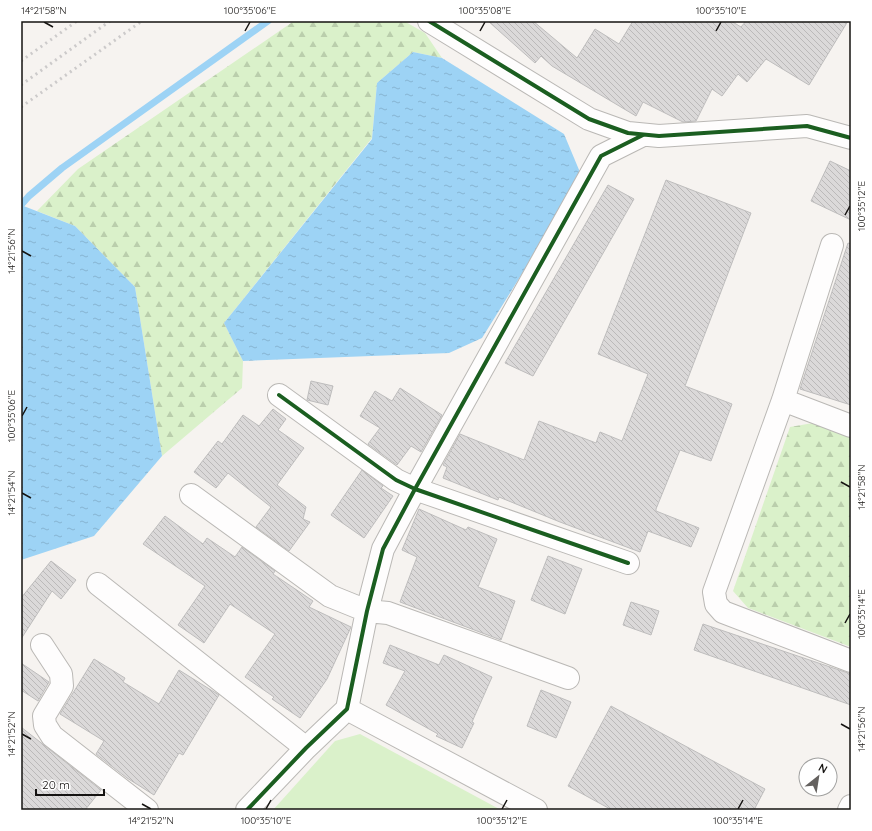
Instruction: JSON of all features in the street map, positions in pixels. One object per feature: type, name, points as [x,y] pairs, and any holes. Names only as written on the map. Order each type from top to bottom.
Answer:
[{"type":"street","points":[[429,21],[589,119],[628,133],[659,136],[807,126],[851,138]]},
{"type":"street","points":[[589,119],[601,156]]},
{"type":"street","points":[[247,810],[306,748],[347,709],[367,611],[383,549],[414,489],[601,156],[644,134]]},
{"type":"street","points":[[832,245],[783,400],[714,592],[716,604],[723,612],[851,661]]},
{"type":"street","points":[[279,395],[396,480],[414,489],[628,563]]},
{"type":"street","points":[[783,400],[851,426]]},
{"type":"street","points":[[191,495],[330,596],[367,611],[388,613],[568,678]]},
{"type":"street","points":[[98,584],[306,748]]},
{"type":"street","points":[[42,645],[61,674],[62,686],[44,716],[45,725],[52,736],[147,810]]},
{"type":"street","points":[[347,709],[536,810]]},
{"type":"street","points":[[849,810],[851,806]]},
{"type":"green space","points":[[294,21],[404,21],[425,33],[442,58],[413,52],[377,83],[372,138],[224,323],[243,361],[242,388],[162,456],[135,287],[75,226],[37,211],[78,169]]},
{"type":"green space","points":[[813,423],[851,438],[851,647],[748,608],[733,591],[790,427]]},
{"type":"green space","points":[[360,734],[501,810],[273,810],[335,741]]},
{"type":"water","points":[[413,52],[442,58],[564,134],[582,177],[482,338],[449,353],[243,361],[224,323],[372,139],[377,83]]},
{"type":"water","points":[[21,205],[75,226],[135,287],[162,456],[94,536],[21,560]]},
{"type":"building","points":[[488,21],[533,21],[577,58],[595,29],[619,44],[633,21],[731,21],[741,27],[746,21],[848,21],[809,85],[766,59],[747,82],[738,74],[722,96],[712,89],[696,121],[683,122],[643,102],[636,116],[552,66],[541,56],[535,63]]},
{"type":"building","points":[[830,161],[851,171],[851,220],[811,201]]},
{"type":"building","points":[[666,180],[751,213],[685,386],[732,404],[711,461],[680,450],[656,509],[656,511],[699,528],[691,547],[648,531],[640,552],[499,497],[498,500],[443,478],[447,467],[443,465],[460,434],[524,460],[539,421],[596,443],[600,432],[622,441],[648,374],[598,354]]},
{"type":"building","points":[[608,185],[634,199],[533,376],[505,363]]},
{"type":"building","points":[[848,243],[851,244],[851,405],[800,389]]},
{"type":"building","points":[[311,381],[333,386],[328,405],[307,400]]},
{"type":"building","points":[[400,388],[442,415],[421,452],[411,446],[397,465],[368,444],[380,428],[360,416],[375,391],[392,401]]},
{"type":"building","points":[[273,409],[286,419],[278,430],[304,448],[277,485],[306,507],[303,519],[310,522],[289,551],[256,527],[271,507],[228,473],[216,488],[194,472],[218,441],[222,444],[243,415],[259,426]]},
{"type":"building","points":[[362,470],[383,486],[381,488],[393,496],[364,538],[331,515]]},
{"type":"building","points":[[419,509],[466,530],[468,527],[497,539],[478,587],[515,601],[501,640],[400,602],[417,557],[402,550]]},
{"type":"building","points":[[165,516],[203,544],[207,538],[235,557],[242,547],[275,571],[273,574],[313,601],[309,607],[351,627],[327,679],[300,718],[272,699],[274,697],[245,677],[275,634],[230,604],[204,643],[178,625],[205,586],[143,544]]},
{"type":"building","points":[[548,556],[582,569],[565,614],[531,600]]},
{"type":"building","points":[[51,561],[76,580],[61,599],[52,591],[21,639],[21,598]]},
{"type":"building","points":[[631,602],[659,611],[651,635],[623,625]]},
{"type":"building","points":[[703,624],[851,674],[851,705],[694,650]]},
{"type":"building","points":[[390,645],[439,665],[444,655],[492,677],[472,722],[474,723],[462,748],[436,736],[438,734],[386,705],[405,671],[383,663]]},
{"type":"building","points":[[94,659],[125,678],[123,682],[159,704],[179,670],[219,695],[183,755],[179,753],[154,795],[127,778],[96,754],[104,741],[60,714]]},
{"type":"building","points":[[21,663],[49,682],[38,701],[21,690]]},
{"type":"building","points":[[541,690],[571,702],[556,738],[527,726]]},
{"type":"building","points":[[611,706],[765,789],[754,810],[612,810],[568,786]]},
{"type":"building","points":[[21,727],[101,790],[85,810],[21,810]]},
{"type":"waterway","points":[[21,205],[29,196],[62,168],[268,21]]},
{"type":"railway","points":[[21,61],[77,21]]},
{"type":"railway","points":[[21,85],[110,21]]},
{"type":"railway","points":[[21,107],[142,21]]},
{"type":"cycle path","points":[[429,21],[589,119],[628,133],[659,136],[807,126],[851,138]]},
{"type":"cycle path","points":[[279,395],[396,480],[415,489],[601,156],[643,135]]},
{"type":"cycle path","points":[[247,810],[306,748],[347,709],[367,611],[383,549],[415,489],[628,563]]}]
